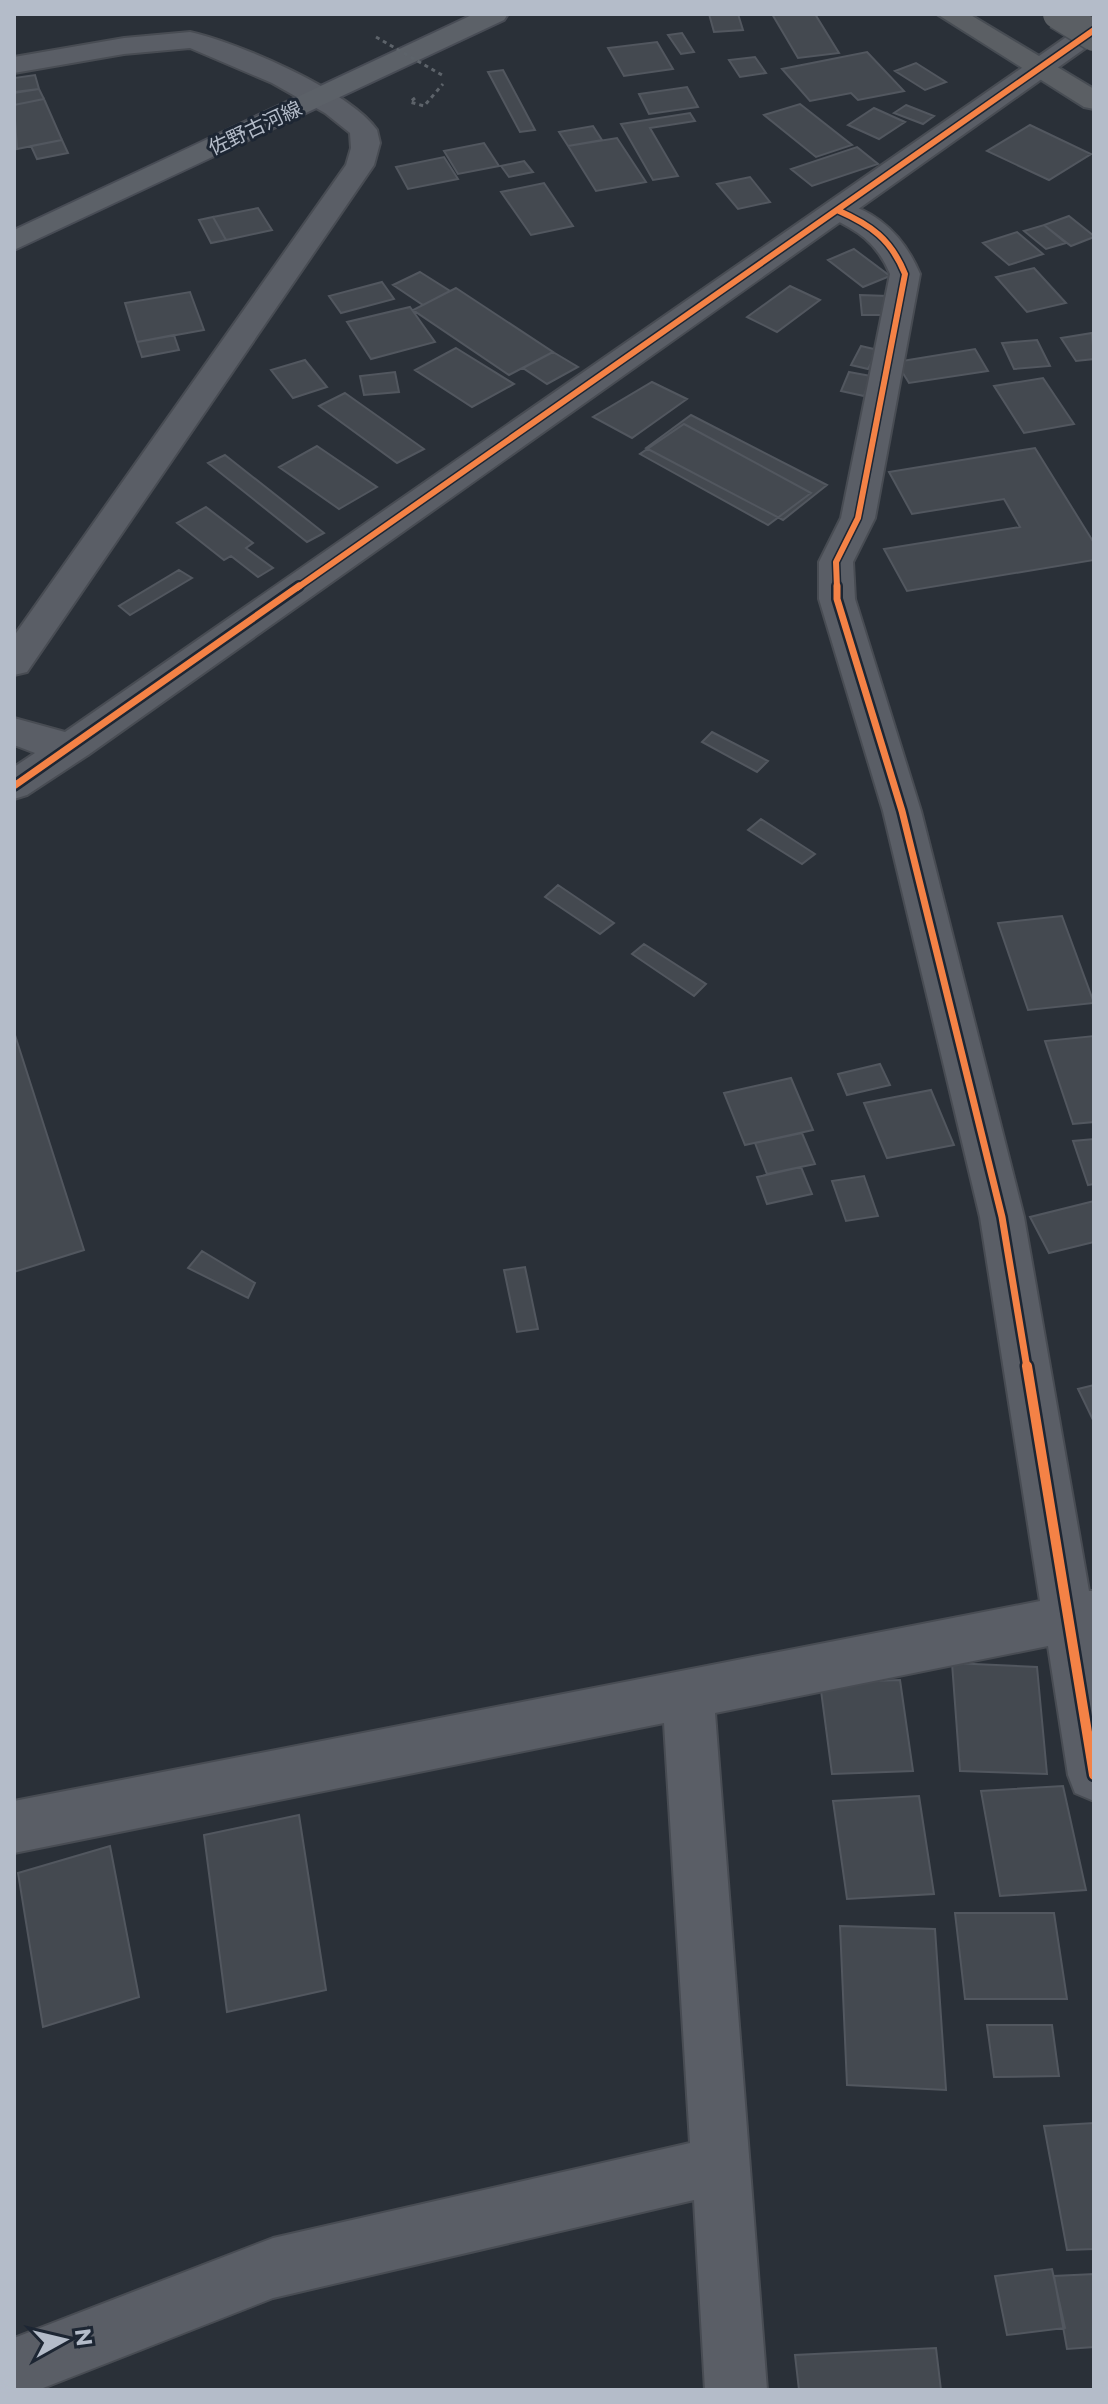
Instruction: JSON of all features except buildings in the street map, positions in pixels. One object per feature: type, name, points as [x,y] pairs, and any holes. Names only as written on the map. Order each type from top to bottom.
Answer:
[{"type":"highway","points":[[950,14],[1094,101]]},
{"type":"highway","points":[[1058,14],[1094,33]]},
{"type":"main road","name":"佐野古河線","points":[[14,241],[495,14]]},
{"type":"street","points":[[14,786],[1038,68],[1094,33]]},
{"type":"street","points":[[14,65],[193,40],[223,50],[318,98],[362,127],[366,150],[360,165],[14,663]]},
{"type":"street","points":[[837,210],[877,228],[896,249],[905,274],[858,518],[836,562],[837,599],[902,811],[1002,1217],[1080,1616],[1094,1775]]},
{"type":"street","points":[[14,731],[40,741],[75,746]]},
{"type":"street","points":[[14,1827],[1080,1616]]},
{"type":"street","points":[[688,1694],[736,2390]]},
{"type":"street","points":[[14,2369],[273,2268],[719,2165]]},
{"type":"path","points":[[376,37],[442,75]]},
{"type":"cycle path","points":[[14,786],[1094,30]]},
{"type":"cycle path","points":[[837,210],[880,233],[893,249],[905,274],[858,518],[836,562],[837,599],[902,811],[1002,1217],[1094,1775]]}]
